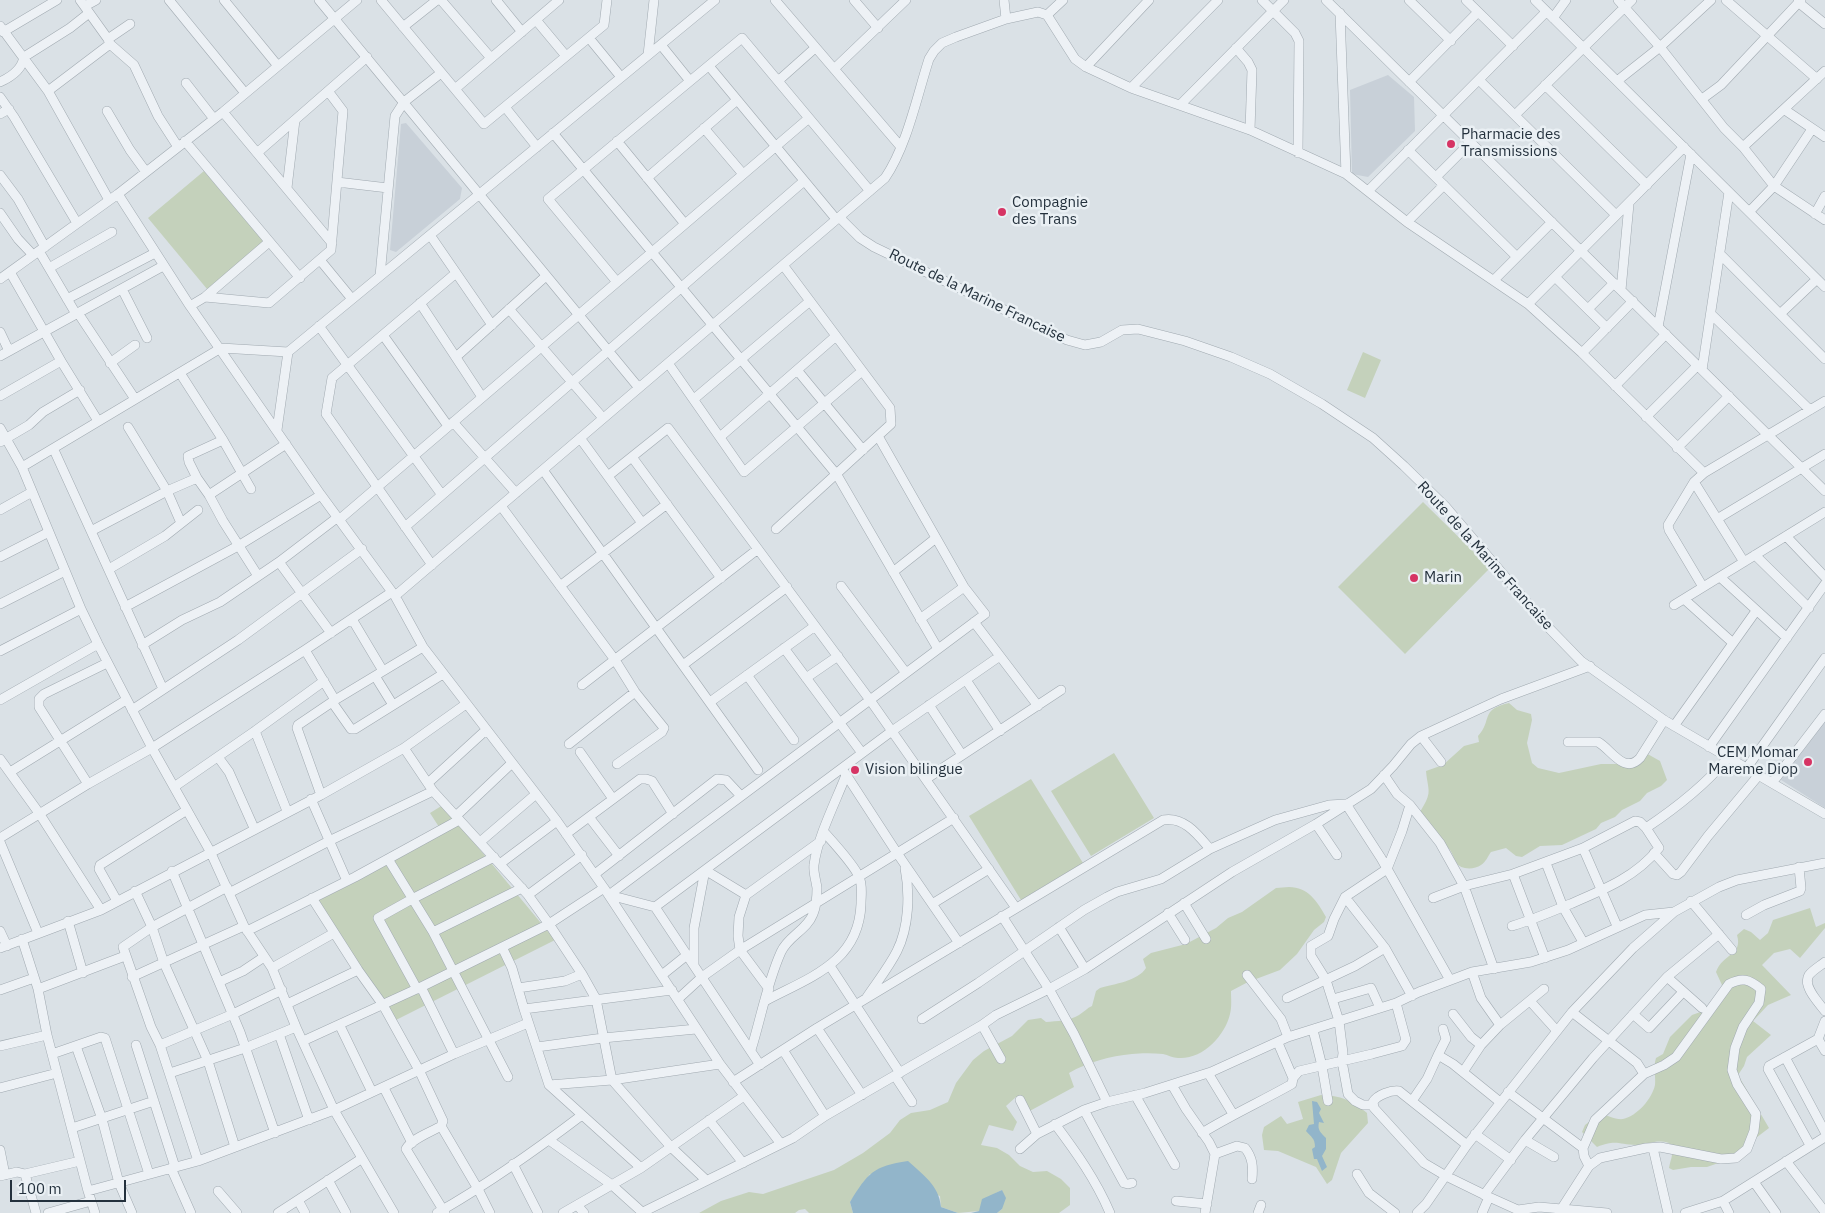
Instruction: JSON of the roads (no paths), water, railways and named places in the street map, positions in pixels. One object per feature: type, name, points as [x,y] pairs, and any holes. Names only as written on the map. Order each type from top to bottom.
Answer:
[{"type":"street","points":[[58,0],[2,29],[48,90],[109,200]]},
{"type":"street","points":[[0,82],[14,74],[23,64],[24,57],[70,28],[85,6],[96,0]]},
{"type":"street","points":[[169,0],[245,93]]},
{"type":"street","points":[[224,0],[278,66]]},
{"type":"street","points":[[319,0],[639,388]]},
{"type":"street","points":[[0,278],[118,194],[223,112],[358,0]]},
{"type":"street","points":[[381,0],[484,124],[604,25],[607,0]]},
{"type":"street","points":[[403,27],[437,0]]},
{"type":"street","points":[[441,0],[491,58]]},
{"type":"street","points":[[496,0],[522,32]]},
{"type":"street","points":[[455,89],[560,0]]},
{"type":"street","points":[[648,55],[654,0]]},
{"type":"street","points":[[277,430],[288,352],[715,0]]},
{"type":"street","points":[[775,0],[901,147]]},
{"type":"street","points":[[854,0],[878,28]]},
{"type":"street","points":[[834,69],[906,0]]},
{"type":"street","points":[[1004,0],[1006,19]]},
{"type":"street","points":[[1047,15],[1063,0]]},
{"type":"street","points":[[1086,67],[1150,0]]},
{"type":"street","points":[[1131,88],[1218,0]]},
{"type":"street","points":[[1262,0],[1295,33],[1299,41],[1298,153]]},
{"type":"street","points":[[1180,105],[1284,0]]},
{"type":"street","points":[[1326,0],[1825,490]]},
{"type":"street","points":[[1408,0],[1450,41]]},
{"type":"street","points":[[1466,0],[1512,46]]},
{"type":"street","points":[[1535,0],[1825,287]]},
{"type":"street","points":[[1368,191],[1512,46],[1566,0]]},
{"type":"street","points":[[1515,115],[1621,4],[1632,0]]},
{"type":"street","points":[[1617,82],[1660,47],[1711,0]]},
{"type":"street","points":[[1726,0],[1817,79]]},
{"type":"street","points":[[1702,99],[1721,85],[1800,1],[1825,24]]},
{"type":"street","points":[[1621,4],[1660,47],[1724,128],[1743,147],[1774,186],[1825,220]]},
{"type":"street","points":[[85,6],[109,42],[134,65],[158,116],[300,278]]},
{"type":"street","points":[[38,933],[1,836],[152,748],[352,618],[394,594],[432,565],[885,178],[892,169],[901,147],[929,59],[934,51],[942,43],[1006,19],[1038,12],[1047,15],[1076,58],[1086,67],[1131,88],[1250,130],[1346,174],[1407,222],[1528,304],[1582,353],[1704,473]]},
{"type":"street","points":[[1409,82],[1478,12]]},
{"type":"street","points":[[1340,13],[1346,174]]},
{"type":"street","points":[[536,20],[566,56]]},
{"type":"street","points":[[48,90],[130,24]]},
{"type":"street","points":[[589,38],[621,78]]},
{"type":"street","points":[[617,282],[548,199],[742,38],[870,191]]},
{"type":"street","points":[[661,45],[690,81]]},
{"type":"street","points":[[778,81],[815,48]]},
{"type":"street","points":[[1236,48],[1252,70],[1250,130]]},
{"type":"street","points":[[258,153],[367,57]]},
{"type":"street","name":"Route de la Marine Francaise","points":[[709,66],[837,218],[860,238],[874,247],[1066,340],[1086,345],[1101,342],[1122,330],[1138,329],[1185,341],[1231,357],[1270,374],[1322,404],[1373,438],[1445,506],[1547,626],[1581,662],[1590,666],[1634,700],[1664,720],[1825,814]]},
{"type":"street","points":[[1743,147],[1825,71]]},
{"type":"street","points":[[380,276],[395,116],[404,102],[441,72]]},
{"type":"street","points":[[1479,80],[1616,215]]},
{"type":"street","points":[[186,83],[214,118]]},
{"type":"street","points":[[1545,85],[1647,185]]},
{"type":"street","points":[[205,297],[269,304],[331,250],[343,111],[328,92]]},
{"type":"street","points":[[0,97],[77,223]]},
{"type":"street","points":[[647,178],[737,100]]},
{"type":"street","points":[[505,107],[537,146]]},
{"type":"street","points":[[0,114],[9,109]]},
{"type":"street","points":[[1785,110],[1825,137]]},
{"type":"street","points":[[107,111],[130,150],[146,172]]},
{"type":"street","points":[[223,112],[332,242]]},
{"type":"street","points":[[142,645],[182,620],[220,602],[339,518],[378,487],[809,118]]},
{"type":"street","points":[[287,188],[295,120]]},
{"type":"street","points":[[704,128],[743,174]]},
{"type":"street","points":[[1749,212],[1774,186],[1812,129]]},
{"type":"street","points":[[554,133],[836,474],[938,649]]},
{"type":"street","points":[[618,141],[684,224]]},
{"type":"street","points":[[1436,178],[1471,142]]},
{"type":"street","points":[[1528,304],[1684,147]]},
{"type":"street","points":[[1408,150],[1517,257]]},
{"type":"street","points":[[1658,327],[1691,154]]},
{"type":"street","points":[[0,175],[18,199],[48,268],[135,399]]},
{"type":"street","points":[[405,527],[804,181]]},
{"type":"street","points":[[337,182],[388,188]]},
{"type":"street","points":[[1407,222],[1444,185]]},
{"type":"street","points":[[1646,417],[1700,368],[1711,314],[1729,192]]},
{"type":"street","points":[[118,194],[190,306],[321,494],[394,594],[423,647],[582,855],[720,1064],[781,1144]]},
{"type":"street","points":[[1815,214],[1825,196]]},
{"type":"street","points":[[1621,290],[1629,204]]},
{"type":"street","points":[[0,213],[18,239],[39,251]]},
{"type":"street","points":[[1494,280],[1552,222]]},
{"type":"street","points":[[48,268],[112,232]]},
{"type":"street","points":[[430,235],[492,325]]},
{"type":"street","points":[[190,306],[205,297],[269,242]]},
{"type":"street","points":[[67,299],[156,253]]},
{"type":"street","points":[[1720,254],[1825,359]]},
{"type":"street","points":[[320,260],[352,299]]},
{"type":"street","points":[[776,529],[891,424],[890,408],[783,265]]},
{"type":"street","points":[[0,356],[163,266]]},
{"type":"street","points":[[10,272],[98,421]]},
{"type":"street","points":[[432,565],[326,414],[332,378],[456,273]]},
{"type":"street","points":[[456,357],[546,276]]},
{"type":"street","points":[[1555,277],[1606,328]]},
{"type":"street","points":[[1780,314],[1817,279]]},
{"type":"street","points":[[1588,309],[1614,283]]},
{"type":"street","points":[[122,289],[147,338]]},
{"type":"street","points":[[694,400],[810,301]]},
{"type":"street","points":[[1582,353],[1633,301]]},
{"type":"street","points":[[420,304],[482,397]]},
{"type":"street","points":[[509,309],[603,418]]},
{"type":"street","points":[[1711,314],[1810,410]]},
{"type":"street","points":[[319,326],[442,495]]},
{"type":"street","points":[[0,332],[9,351]]},
{"type":"street","points":[[1615,386],[1666,334]]},
{"type":"street","points":[[383,335],[450,424],[485,458],[516,493]]},
{"type":"street","points":[[720,438],[836,336]]},
{"type":"street","points":[[110,363],[135,345]]},
{"type":"street","points":[[22,468],[221,348],[288,352]]},
{"type":"street","points":[[0,396],[61,361]]},
{"type":"street","points":[[668,363],[744,472],[862,371]]},
{"type":"street","points":[[797,370],[863,450]]},
{"type":"street","points":[[180,374],[223,440],[251,489]]},
{"type":"street","points":[[3,440],[29,425],[44,412],[80,390]]},
{"type":"street","points":[[1677,448],[1729,396]]},
{"type":"street","points":[[1703,587],[1669,530],[1668,525],[1694,482],[1704,473],[1825,401]]},
{"type":"street","points":[[128,427],[167,491],[181,523]]},
{"type":"street","points":[[0,428],[3,440],[22,468],[81,610],[126,700],[210,851],[245,928],[272,968],[296,1028],[334,1110],[394,1213]]},
{"type":"street","points":[[608,476],[668,428],[870,700],[1016,908]]},
{"type":"street","points":[[303,1041],[340,1026],[454,971],[549,924],[607,892],[741,796],[985,614],[964,587],[878,436]]},
{"type":"street","points":[[580,438],[642,523]]},
{"type":"street","points":[[223,440],[188,456],[189,462],[238,546],[258,576]]},
{"type":"street","points":[[209,495],[286,444]]},
{"type":"street","points":[[54,450],[163,689]]},
{"type":"street","points":[[1717,520],[1825,454]]},
{"type":"street","points":[[632,457],[721,578]]},
{"type":"street","points":[[543,470],[758,770]]},
{"type":"street","points":[[92,531],[167,491],[197,478]]},
{"type":"street","points":[[1694,482],[1744,562]]},
{"type":"street","points":[[0,510],[32,492]]},
{"type":"street","points":[[125,607],[238,546],[321,494]]},
{"type":"street","points":[[560,586],[667,504]]},
{"type":"street","points":[[501,506],[615,660],[635,692],[664,728],[617,764]]},
{"type":"street","points":[[109,569],[165,536],[198,510]]},
{"type":"street","points":[[1674,605],[1786,536],[1823,516]]},
{"type":"street","points":[[0,557],[49,532]]},
{"type":"street","points":[[1786,536],[1825,577]]},
{"type":"street","points":[[893,572],[936,538]]},
{"type":"street","points":[[132,710],[238,640],[362,549]]},
{"type":"street","points":[[582,685],[758,549]]},
{"type":"street","points":[[1755,555],[1808,608]]},
{"type":"street","points":[[279,562],[331,633]]},
{"type":"street","points":[[0,604],[65,571]]},
{"type":"street","points":[[1720,577],[1787,638]]},
{"type":"street","points":[[1709,747],[1825,584]]},
{"type":"street","points":[[841,586],[906,673]]},
{"type":"street","points":[[920,619],[964,587]]},
{"type":"street","points":[[683,665],[787,588]]},
{"type":"street","points":[[1684,599],[1733,643]]},
{"type":"street","points":[[0,652],[81,610]]},
{"type":"street","points":[[1674,726],[1756,611]]},
{"type":"street","points":[[352,618],[393,705]]},
{"type":"street","points":[[974,622],[1038,706]]},
{"type":"street","points":[[710,702],[815,626]]},
{"type":"street","points":[[0,700],[98,644]]},
{"type":"street","points":[[321,795],[297,728],[302,722],[333,701],[423,647]]},
{"type":"street","points":[[784,648],[862,753]]},
{"type":"street","points":[[305,650],[350,729],[355,729],[443,674]]},
{"type":"street","points":[[806,678],[838,656]]},
{"type":"street","points":[[655,906],[844,772],[862,753],[892,731],[1000,656]]},
{"type":"street","points":[[1746,769],[1825,658]]},
{"type":"street","points":[[88,784],[39,706],[39,699],[44,694],[107,662]]},
{"type":"street","points":[[549,1140],[612,1185],[642,1213],[781,1144],[996,1015],[1050,989],[1085,969],[1184,902],[1316,824],[1371,789],[1411,744],[1422,736],[1501,699],[1590,666]]},
{"type":"street","points":[[747,676],[794,740]]},
{"type":"street","points":[[966,680],[1000,731]]},
{"type":"street","points":[[174,787],[255,732],[324,681]]},
{"type":"street","points":[[926,779],[1061,690]]},
{"type":"street","points":[[569,744],[635,692]]},
{"type":"street","points":[[10,772],[126,700]]},
{"type":"street","points":[[0,931],[3,947],[101,910],[254,828],[321,795],[404,748],[466,704]]},
{"type":"street","points":[[928,705],[962,756]]},
{"type":"street","points":[[1772,784],[1825,714]]},
{"type":"street","points":[[1568,742],[1598,742],[1621,762],[1634,762],[1640,758],[1664,720]]},
{"type":"street","points":[[198,1160],[160,1045],[132,977],[125,956],[124,945],[152,927],[329,841],[430,787],[486,730]]},
{"type":"street","points":[[255,732],[287,811]]},
{"type":"street","points":[[1422,736],[1441,762]]},
{"type":"street","points":[[404,748],[430,787],[525,892],[582,974],[596,999],[612,1080],[671,1147],[706,1180]]},
{"type":"street","points":[[580,752],[613,799]]},
{"type":"street","points":[[218,757],[229,772],[254,828]]},
{"type":"street","points":[[1646,828],[1685,800],[1707,781],[1727,758]]},
{"type":"street","points":[[0,759],[39,813],[101,910]]},
{"type":"street","points":[[132,977],[203,944],[245,928],[312,898],[388,859],[458,818],[512,763]]},
{"type":"street","points":[[751,1050],[768,989],[782,950],[808,922],[813,913],[817,890],[814,866],[844,772]]},
{"type":"street","points":[[844,772],[959,943]]},
{"type":"street","points":[[1384,776],[1397,794],[1410,805],[1440,843],[1464,886],[1494,969]]},
{"type":"street","points":[[1654,853],[1677,875],[1758,776]]},
{"type":"street","points":[[566,834],[640,778],[652,782],[673,814]]},
{"type":"street","points":[[595,874],[717,779],[726,780],[741,796]]},
{"type":"street","points":[[480,842],[536,794]]},
{"type":"street","points":[[312,799],[347,881]]},
{"type":"street","points":[[922,1019],[978,984],[1059,927],[1107,897],[1117,892],[1161,879],[1210,849],[1275,820],[1330,805],[1346,804]]},
{"type":"street","points":[[1346,804],[1387,869],[1450,980]]},
{"type":"street","points":[[1410,805],[1387,869],[1345,897],[1328,936],[1311,946],[1310,950],[1311,956],[1326,980],[1339,1021],[1343,1054],[1342,1061],[1348,1094],[1363,1105],[1372,1105],[1424,1163],[1519,1212],[1539,1207],[1607,1213]]},
{"type":"street","points":[[117,901],[99,869],[100,865],[187,810]]},
{"type":"street","points":[[589,817],[619,856]]},
{"type":"street","points":[[678,999],[702,977],[740,950],[954,818]]},
{"type":"street","points":[[733,1082],[817,1028],[1163,820],[1172,818],[1180,820],[1198,835],[1210,849]]},
{"type":"street","points":[[1433,898],[1464,886],[1513,874],[1546,863],[1582,848],[1635,821],[1640,822],[1646,828],[1658,848],[1629,876],[1601,891],[1512,926]]},
{"type":"street","points":[[454,1054],[419,988],[378,918],[412,898],[498,860],[557,822]]},
{"type":"street","points":[[1316,824],[1337,855]]},
{"type":"street","points":[[765,1001],[830,966],[842,955],[857,927],[861,910],[859,877],[824,832]]},
{"type":"street","points":[[768,989],[740,950],[738,936],[740,917],[746,895],[821,841]]},
{"type":"street","points":[[1582,848],[1617,926]]},
{"type":"street","points":[[433,932],[525,892],[582,855]]},
{"type":"street","points":[[388,859],[433,932],[508,1077]]},
{"type":"street","points":[[866,999],[897,951],[904,931],[907,907],[907,879],[904,863]]},
{"type":"street","points":[[1546,863],[1563,907],[1583,942]]},
{"type":"street","points":[[1417,1213],[1475,1134],[1572,1012],[1633,948],[1674,912],[1719,886],[1737,880],[1825,863]]},
{"type":"street","points":[[1746,915],[1764,905],[1800,891],[1799,867]]},
{"type":"street","points":[[932,904],[989,869]]},
{"type":"street","points":[[705,870],[746,895]]},
{"type":"street","points":[[694,964],[694,928],[705,870]]},
{"type":"street","points":[[172,871],[233,1014],[275,1133]]},
{"type":"street","points":[[1513,874],[1545,958]]},
{"type":"street","points":[[135,891],[152,927],[164,963],[208,1060],[235,1147]]},
{"type":"street","points":[[607,892],[655,906],[760,1064]]},
{"type":"street","points":[[1345,897],[1385,948],[1412,996]]},
{"type":"street","points":[[312,898],[383,1005],[419,1070],[443,1121],[441,1126],[412,1143],[406,1150],[442,1212],[549,1140],[582,1115]]},
{"type":"street","points":[[1692,901],[1732,950]]},
{"type":"street","points":[[1184,902],[1206,939]]},
{"type":"street","points":[[1020,1149],[1037,1134],[1084,1110],[1208,1073],[1288,1037],[1396,1003],[1472,972],[1545,958],[1568,950],[1617,926],[1645,915],[1674,912]]},
{"type":"street","points":[[1168,913],[1185,940]]},
{"type":"street","points":[[1002,916],[1050,989],[1107,1102]]},
{"type":"street","points":[[68,921],[83,972]]},
{"type":"street","points":[[1059,927],[1085,969]]},
{"type":"street","points":[[272,968],[334,933]]},
{"type":"street","points":[[1482,1213],[1487,1196],[1525,1140],[1592,1058],[1667,977],[1720,934]]},
{"type":"street","points":[[22,939],[38,990],[47,1035],[95,1213]]},
{"type":"street","points":[[502,947],[512,968],[549,1084],[641,1168]]},
{"type":"street","points":[[1287,998],[1326,980],[1385,948]]},
{"type":"street","points":[[662,975],[687,955]]},
{"type":"street","points":[[38,990],[125,956]]},
{"type":"street","points":[[219,982],[243,971],[264,957]]},
{"type":"street","points":[[1825,962],[1809,976],[1808,981],[1809,987],[1825,1011]]},
{"type":"street","points":[[830,966],[856,1005],[912,1102]]},
{"type":"street","points":[[287,1004],[358,970]]},
{"type":"street","points":[[1472,972],[1481,998],[1500,1025]]},
{"type":"street","points":[[518,988],[565,980],[582,974]]},
{"type":"street","points":[[1247,976],[1281,1019],[1288,1037]]},
{"type":"street","points":[[1667,977],[1702,1008]]},
{"type":"street","points":[[0,990],[34,978]]},
{"type":"street","points":[[1562,1208],[1589,1166],[1600,1158],[1660,1147],[1722,1159],[1736,1158],[1747,1149],[1754,1131],[1756,1114],[1736,1084],[1732,1070],[1735,1048],[1742,1027],[1758,1003],[1760,989],[1751,981],[1738,979],[1729,984],[1676,1057],[1644,1074],[1595,1120],[1583,1148],[1584,1156],[1589,1166]]},
{"type":"street","points":[[1333,999],[1371,988],[1380,1008]]},
{"type":"street","points":[[1464,1072],[1481,1045],[1500,1025],[1544,989]]},
{"type":"street","points":[[160,1045],[233,1014],[282,990]]},
{"type":"street","points":[[524,1009],[672,990]]},
{"type":"street","points":[[1633,1014],[1649,1028],[1683,992]]},
{"type":"street","points":[[1530,1001],[1557,1031]]},
{"type":"street","points":[[1292,1078],[1299,1071],[1402,1046],[1406,1040],[1396,1003]]},
{"type":"street","points":[[1572,1012],[1637,1064],[1644,1074]]},
{"type":"street","points":[[1453,1014],[1471,1037],[1481,1045]]},
{"type":"street","points":[[1810,1146],[1768,1071],[1769,1066],[1818,1039],[1825,1021]]},
{"type":"street","points":[[88,1192],[198,1160],[309,1120],[384,1088],[454,1054],[528,1023]]},
{"type":"street","points":[[982,1025],[1001,1059]]},
{"type":"street","points":[[340,1026],[372,1092]]},
{"type":"street","points":[[170,1073],[245,1048],[296,1028]]},
{"type":"street","points":[[817,1028],[862,1094]]},
{"type":"street","points":[[537,1047],[603,1038],[696,1029]]},
{"type":"street","points":[[1313,1030],[1328,1101]]},
{"type":"street","points":[[1412,1101],[1427,1079],[1447,1036],[1443,1030]]},
{"type":"street","points":[[280,1034],[309,1120]]},
{"type":"street","points":[[0,1046],[47,1035]]},
{"type":"street","points":[[52,1054],[101,1037],[105,1038],[149,1174]]},
{"type":"street","points":[[1818,1039],[1825,1051]]},
{"type":"street","points":[[1202,1133],[1233,1114],[1270,1097],[1292,1084],[1292,1078],[1278,1043]]},
{"type":"street","points":[[76,1046],[102,1119],[120,1183],[132,1213]]},
{"type":"street","points":[[136,1046],[173,1168],[191,1213]]},
{"type":"street","points":[[783,1050],[825,1116]]},
{"type":"street","points":[[1438,1055],[1464,1072],[1500,1102]]},
{"type":"street","points":[[1685,1213],[1723,1201],[1824,1138],[1785,1057]]},
{"type":"street","points":[[549,1084],[612,1080],[720,1064]]},
{"type":"street","points":[[0,1088],[57,1073]]},
{"type":"street","points":[[1208,1073],[1233,1114]]},
{"type":"street","points":[[1172,1085],[1215,1154],[1206,1209],[1176,1201]]},
{"type":"street","points":[[384,1088],[412,1143]]},
{"type":"street","points":[[1372,1105],[1374,1099],[1394,1091],[1399,1091],[1467,1145]]},
{"type":"street","points":[[1508,1092],[1583,1148]]},
{"type":"street","points":[[1135,1095],[1175,1165]]},
{"type":"street","points":[[563,1213],[641,1168],[744,1096]]},
{"type":"street","points":[[1020,1100],[1037,1134]]},
{"type":"street","points":[[72,1128],[154,1101]]},
{"type":"street","points":[[1084,1110],[1124,1183],[1132,1183]]},
{"type":"street","points":[[710,1120],[743,1163]]},
{"type":"street","points":[[1055,1124],[1082,1160],[1110,1213]]},
{"type":"street","points":[[441,1126],[490,1213]]},
{"type":"street","points":[[1475,1134],[1511,1160]]},
{"type":"street","points":[[1525,1140],[1554,1157]]},
{"type":"street","points":[[1215,1154],[1237,1146],[1245,1148],[1251,1157],[1253,1166],[1252,1179]]},
{"type":"street","points":[[1653,1148],[1666,1213],[1675,1213]]},
{"type":"street","points":[[0,1150],[2,1175],[17,1172],[25,1174],[80,1161]]},
{"type":"street","points":[[280,1213],[361,1159]]},
{"type":"street","points":[[1786,1161],[1825,1212]]},
{"type":"street","points":[[513,1164],[538,1213]]},
{"type":"street","points":[[25,1174],[36,1213]]},
{"type":"street","points":[[1357,1174],[1369,1193],[1395,1213]]},
{"type":"street","points":[[328,1180],[346,1213]]},
{"type":"street","points":[[1754,1182],[1776,1213]]},
{"type":"street","points":[[218,1191],[234,1212]]},
{"type":"street","points":[[298,1200],[305,1213]]},
{"type":"street","points":[[48,1213],[91,1201]]},
{"type":"street","points":[[1723,1201],[1729,1213]]},
{"type":"street","points":[[577,1205],[584,1213]]},
{"type":"water","points":[[1312,1101],[1317,1102],[1321,1109],[1319,1113],[1324,1123],[1319,1122],[1320,1131],[1326,1138],[1326,1149],[1322,1156],[1327,1167],[1322,1171],[1317,1159],[1314,1159],[1312,1149],[1315,1147],[1314,1142],[1306,1131],[1309,1125],[1314,1124]]},
{"type":"water","points":[[908,1161],[934,1186],[940,1199],[941,1207],[958,1213],[853,1213],[850,1202],[873,1172],[887,1165]]},
{"type":"water","points":[[1002,1190],[1006,1198],[1002,1209],[997,1213],[971,1213],[979,1211],[982,1199]]},
{"type":"place","name":"Pharmacie des Transmissions","points":[[1451,144]]},
{"type":"place","name":"Compagnie des Trans","points":[[1002,212]]},
{"type":"place","name":"Marin","points":[[1414,578]]},
{"type":"place","name":"CEM Momar Mareme Diop","points":[[1808,762]]},
{"type":"place","name":"Vision bilingue","points":[[855,770]]}]
